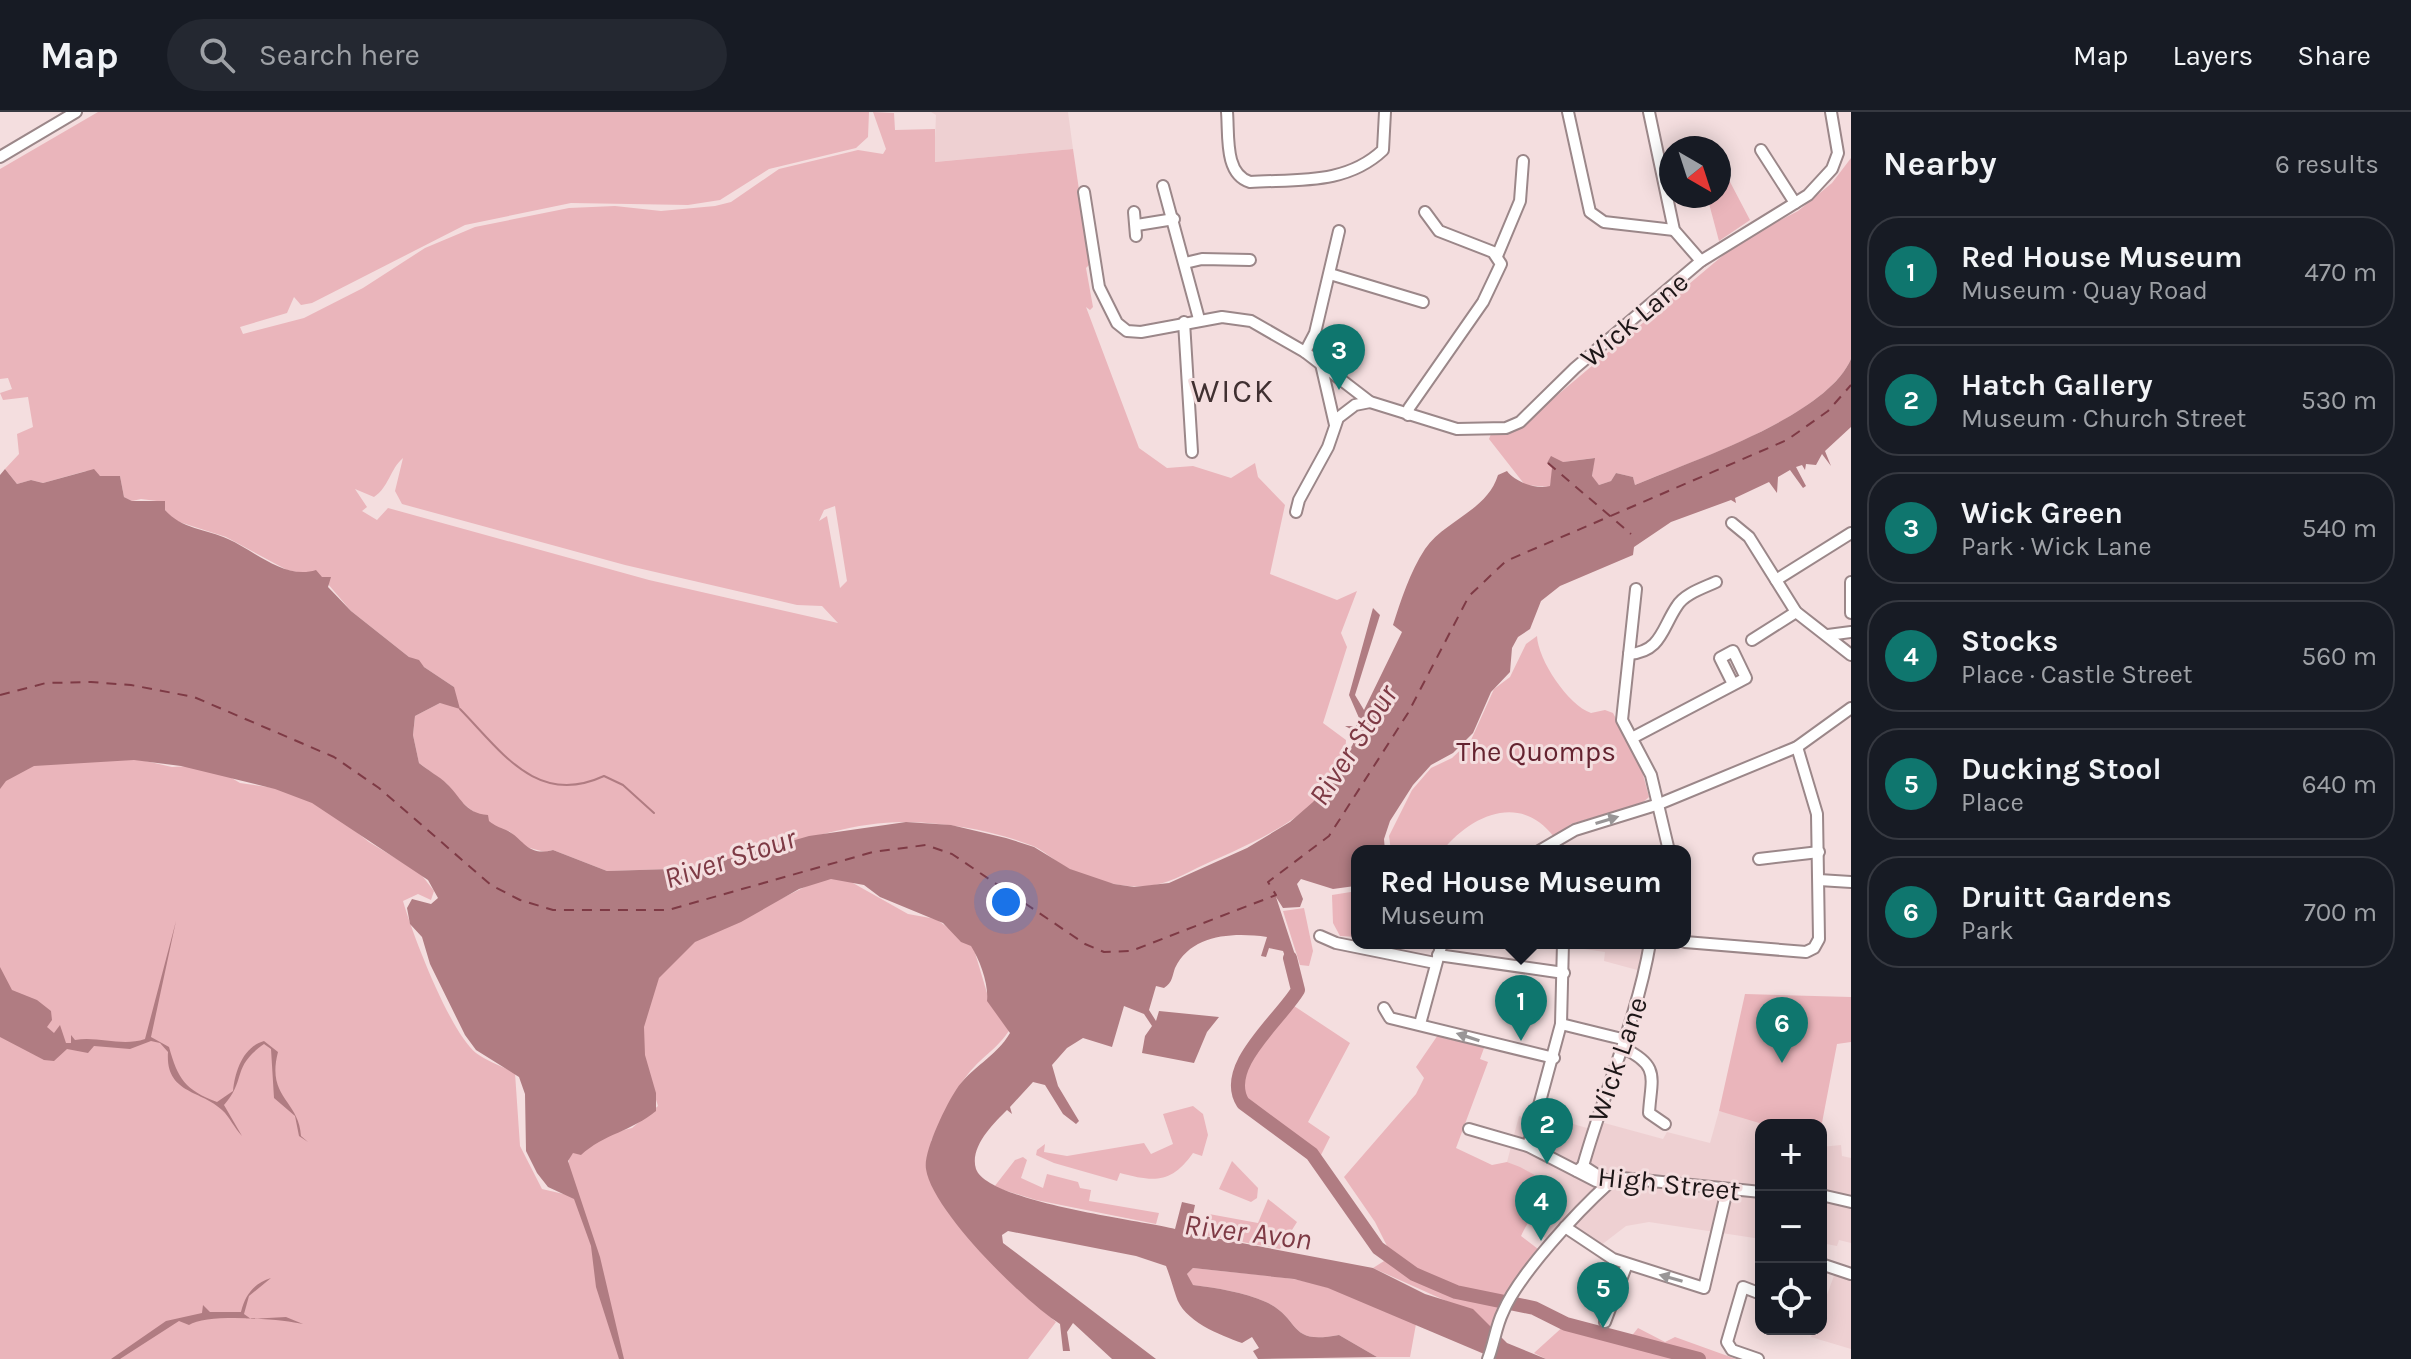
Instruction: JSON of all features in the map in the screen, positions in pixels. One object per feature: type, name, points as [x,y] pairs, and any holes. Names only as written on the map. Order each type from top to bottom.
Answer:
[{"type":"street","points":[[0,157],[76,112]]},
{"type":"street","points":[[1227,112],[1232,168],[1242,180],[1335,181],[1383,150],[1385,112]]},
{"type":"street","points":[[1568,112],[1590,212],[1604,222],[1674,230]]},
{"type":"street","points":[[1649,112],[1674,230],[1701,261]]},
{"type":"street","name":"Wick Lane","points":[[1084,192],[1099,287],[1117,323],[1127,331],[1141,332],[1222,317],[1251,321],[1305,352],[1370,402],[1464,430],[1516,426],[1575,368],[1701,261],[1817,186],[1832,169],[1838,153],[1831,112]]},
{"type":"street","points":[[1761,150],[1795,203]]},
{"type":"street","points":[[1408,415],[1409,408],[1483,302],[1500,271],[1497,256],[1520,201],[1523,161]]},
{"type":"street","points":[[1163,186],[1199,319]]},
{"type":"street","points":[[1134,212],[1137,230],[1174,219]]},
{"type":"street","points":[[1425,212],[1448,237],[1497,256]]},
{"type":"street","points":[[1305,352],[1315,333],[1339,231]]},
{"type":"street","points":[[1185,263],[1202,259],[1250,260]]},
{"type":"street","points":[[1330,274],[1423,302]]},
{"type":"street","points":[[1184,322],[1192,452]]},
{"type":"street","points":[[1321,363],[1335,425]]},
{"type":"street","points":[[1296,512],[1299,500],[1328,447],[1335,425],[1349,409],[1370,402]]},
{"type":"street","points":[[1732,523],[1749,537],[1796,612],[1851,655]]},
{"type":"street","points":[[1776,580],[1851,533]]},
{"type":"street","points":[[1629,654],[1638,654],[1659,641],[1677,605],[1716,582]]},
{"type":"street","points":[[1851,582],[1851,613]]},
{"type":"street","points":[[1636,589],[1622,720],[1651,775],[1668,845]]},
{"type":"street","points":[[1752,640],[1796,612]]},
{"type":"street","points":[[1828,635],[1851,632]]},
{"type":"street","points":[[1632,738],[1733,684]]},
{"type":"street","points":[[1561,845],[1575,830],[1659,804],[1797,747],[1851,708]]},
{"type":"street","points":[[1691,942],[1806,952],[1814,948],[1819,939],[1817,814],[1797,747]]},
{"type":"street","points":[[1759,859],[1819,852]]},
{"type":"street","points":[[1819,880],[1851,882]]},
{"type":"street","points":[[1320,936],[1351,945]]},
{"type":"street","points":[[1374,949],[1564,973]]},
{"type":"street","points":[[1420,1024],[1440,949]]},
{"type":"street","points":[[1528,1146],[1561,1024],[1563,949]]},
{"type":"street","name":"Wick Lane","points":[[1580,1168],[1625,1044],[1649,949]]},
{"type":"street","points":[[1387,1013],[1554,1058]]},
{"type":"street","points":[[1561,1024],[1625,1044],[1655,1078],[1649,1113],[1665,1124]]},
{"type":"street","name":"High Street","points":[[1469,1129],[1528,1146],[1580,1168],[1596,1181],[1609,1183],[1622,1178],[1755,1192]]},
{"type":"street","points":[[1488,1359],[1503,1311],[1515,1291],[1565,1227],[1609,1183]]},
{"type":"street","points":[[1565,1227],[1628,1261],[1704,1288],[1727,1190]]},
{"type":"street","points":[[1827,1196],[1851,1202]]},
{"type":"street","points":[[1605,1322],[1628,1261]]},
{"type":"street","points":[[1827,1266],[1851,1274]]},
{"type":"street","points":[[1755,1292],[1743,1287],[1727,1342],[1732,1350],[1758,1359]]},
{"type":"shaded area","points":[[931,112],[1068,112],[1073,149],[934,162],[936,115]]},
{"type":"shaded area","points":[[1584,949],[1645,949],[1641,971],[1604,961],[1605,952]]},
{"type":"shaded area","points":[[1719,1111],[1755,1119],[1755,1238],[1649,1222],[1626,1226],[1600,1246],[1564,1223],[1549,1241],[1526,1223],[1547,1193],[1535,1175],[1507,1162],[1519,1116],[1556,1125],[1559,1120],[1594,1130],[1597,1121],[1663,1139],[1667,1132],[1710,1143]]},
{"type":"shaded area","points":[[1841,1145],[1842,1156],[1851,1158],[1851,1243],[1839,1240],[1837,1246],[1827,1244],[1827,1146]]},
{"type":"shaded area","points":[[1835,1273],[1851,1279],[1851,1349],[1811,1337],[1827,1335],[1827,1295]]},
{"type":"green space","points":[[98,112],[869,112],[868,137],[856,148],[769,169],[720,200],[688,205],[571,203],[465,225],[312,303],[301,305],[294,297],[287,313],[240,327],[243,334],[304,318],[363,288],[425,248],[475,227],[569,208],[615,206],[661,211],[715,206],[731,202],[779,169],[858,150],[883,154],[886,149],[873,112],[894,113],[895,130],[935,129],[935,162],[1073,149],[1090,264],[1086,268],[1093,307],[1090,310],[1086,307],[1139,448],[1167,468],[1193,466],[1231,478],[1255,463],[1258,477],[1285,505],[1270,574],[1337,600],[1357,591],[1341,633],[1347,647],[1323,723],[1346,740],[1341,764],[1329,786],[1290,821],[1242,848],[1164,883],[1138,887],[1087,876],[1064,866],[1037,848],[1003,836],[924,823],[879,823],[851,828],[683,872],[671,869],[607,871],[553,850],[545,852],[526,847],[509,831],[499,829],[470,809],[453,795],[447,784],[419,763],[413,735],[415,716],[440,703],[451,704],[454,687],[409,657],[351,611],[322,577],[287,570],[226,537],[173,520],[165,510],[165,502],[132,501],[124,497],[120,476],[100,476],[86,471],[43,483],[31,480],[17,484],[5,469],[19,454],[17,434],[33,427],[28,397],[3,400],[0,393],[12,389],[8,378],[0,379],[0,169]],"holes":[[[403,458],[395,491],[402,504],[625,565],[797,605],[822,606],[838,623],[649,580],[388,508],[377,520],[362,511],[367,507],[355,489],[374,497]],[[835,506],[847,581],[840,588],[827,516],[819,521],[824,510]]]},
{"type":"green space","points":[[1851,158],[1851,359],[1837,380],[1815,400],[1755,435],[1635,485],[1633,477],[1616,473],[1611,481],[1599,485],[1592,477],[1594,458],[1563,462],[1553,468],[1550,487],[1525,485],[1489,439],[1491,434],[1516,430],[1740,241],[1798,211],[1832,183]]},
{"type":"green space","points":[[1731,184],[1750,220],[1719,241],[1710,208],[1731,208]]},
{"type":"green space","name":"The Quomps","points":[[1537,636],[1548,669],[1573,701],[1591,713],[1605,710],[1613,713],[1641,767],[1649,797],[1641,804],[1571,824],[1554,837],[1541,823],[1527,815],[1512,812],[1482,819],[1448,845],[1390,845],[1389,836],[1412,790],[1431,768],[1452,758],[1471,740],[1494,689],[1510,677],[1526,644]]},
{"type":"green space","points":[[128,757],[172,767],[210,765],[240,783],[288,790],[329,810],[369,842],[420,873],[434,891],[431,900],[418,894],[403,901],[444,1005],[476,1053],[515,1073],[520,1146],[542,1189],[572,1196],[567,1174],[570,1152],[596,1137],[632,1128],[658,1106],[643,1058],[643,1024],[651,982],[685,946],[819,880],[844,878],[908,914],[936,919],[973,946],[987,993],[1014,1023],[962,1081],[931,1141],[950,1215],[1012,1284],[1056,1322],[1028,1359],[0,1359],[0,774],[21,761]]},
{"type":"green space","points":[[1351,892],[1351,937],[1340,936],[1333,923],[1332,895]]},
{"type":"green space","points":[[1304,908],[1313,951],[1309,966],[1300,965],[1283,911]]},
{"type":"green space","points":[[1745,994],[1851,997],[1851,1042],[1837,1044],[1823,1119],[1755,1119],[1755,1122],[1719,1111]]},
{"type":"green space","points":[[1285,1000],[1350,1043],[1308,1122],[1330,1137],[1321,1155],[1250,1103],[1239,1085]]},
{"type":"green space","points":[[1440,1032],[1484,1048],[1480,1059],[1488,1062],[1456,1148],[1492,1165],[1507,1162],[1520,1167],[1535,1175],[1547,1193],[1521,1236],[1538,1249],[1507,1293],[1494,1332],[1464,1309],[1373,1268],[1392,1256],[1375,1222],[1344,1177],[1416,1094],[1424,1078],[1416,1067]]},
{"type":"green space","points":[[1193,1106],[1203,1114],[1208,1135],[1202,1156],[1193,1153],[1177,1170],[1161,1178],[1120,1173],[1117,1181],[1036,1155],[1045,1144],[1044,1152],[1067,1156],[1144,1143],[1151,1154],[1173,1144],[1163,1114]]},
{"type":"green space","points":[[1023,1157],[1027,1160],[1021,1178],[1043,1188],[1047,1174],[1078,1182],[1080,1188],[1091,1190],[1089,1201],[1159,1213],[1156,1224],[1036,1200],[994,1187],[1015,1160]]},
{"type":"green space","points":[[1232,1161],[1258,1188],[1257,1198],[1251,1202],[1219,1189]]},
{"type":"green space","points":[[1268,1199],[1297,1222],[1280,1249],[1204,1235],[1209,1214],[1258,1223]]},
{"type":"green space","points":[[1193,1268],[1293,1279],[1356,1297],[1416,1324],[1410,1357],[1377,1357],[1339,1335],[1310,1337],[1302,1334],[1286,1316],[1266,1302],[1230,1291],[1192,1285],[1187,1274]]},
{"type":"green space","points":[[1566,1324],[1630,1338],[1638,1328],[1665,1342],[1675,1337],[1736,1359],[1546,1359],[1534,1353]]},
{"type":"water","name":"River Stour","points":[[1851,359],[1851,427],[1825,451],[1831,466],[1822,454],[1816,465],[1806,464],[1805,470],[1802,465],[1796,467],[1806,486],[1803,488],[1790,470],[1778,477],[1777,493],[1769,482],[1735,498],[1736,503],[1731,500],[1671,522],[1634,547],[1633,555],[1560,586],[1541,601],[1530,629],[1518,637],[1512,648],[1510,672],[1491,692],[1473,733],[1453,753],[1431,765],[1413,785],[1390,821],[1384,845],[1351,845],[1351,887],[1333,889],[1301,879],[1297,884],[1303,899],[1300,907],[1283,908],[1276,897],[1297,961],[1296,970],[1292,962],[1296,977],[1293,977],[1283,951],[1269,948],[1266,957],[1261,956],[1267,937],[1226,936],[1202,942],[1182,957],[1167,986],[1156,986],[1149,1010],[1156,1021],[1159,1011],[1219,1017],[1207,1032],[1194,1063],[1142,1053],[1145,1036],[1152,1026],[1144,1014],[1124,1006],[1112,1047],[1083,1038],[1067,1048],[1052,1065],[1058,1086],[1079,1121],[1076,1124],[1063,1114],[1045,1085],[1033,1082],[1010,1107],[1012,1114],[1007,1110],[976,1152],[976,1169],[987,1181],[1035,1200],[1175,1229],[1182,1202],[1195,1205],[1189,1233],[1373,1268],[1425,1294],[1473,1309],[1507,1343],[1546,1359],[1496,1359],[1328,1288],[1294,1279],[1193,1268],[1187,1274],[1193,1285],[1230,1291],[1266,1302],[1286,1316],[1302,1334],[1310,1337],[1339,1335],[1377,1357],[1258,1359],[1253,1351],[1259,1348],[1252,1337],[1242,1343],[1203,1326],[1186,1313],[1176,1296],[1166,1266],[1136,1256],[1008,1231],[1002,1235],[1003,1243],[1156,1359],[1112,1359],[1073,1323],[1067,1332],[1070,1351],[1063,1351],[1060,1324],[1025,1296],[982,1254],[944,1208],[926,1169],[932,1140],[956,1090],[1010,1033],[987,1001],[978,958],[971,946],[961,942],[943,923],[880,897],[864,885],[831,879],[799,889],[741,922],[695,942],[659,978],[644,1027],[645,1055],[656,1093],[656,1111],[581,1155],[573,1153],[568,1161],[600,1257],[624,1359],[619,1359],[596,1287],[591,1246],[574,1199],[548,1187],[526,1151],[525,1094],[519,1077],[476,1050],[465,1035],[430,964],[422,937],[410,924],[407,908],[412,899],[431,904],[438,898],[428,880],[312,803],[275,789],[181,766],[134,760],[34,766],[6,781],[0,789],[0,475],[5,469],[17,484],[31,480],[43,483],[94,469],[100,476],[120,476],[124,497],[132,501],[165,501],[165,510],[186,525],[228,539],[282,568],[304,572],[316,570],[322,577],[331,577],[328,587],[351,611],[409,657],[419,660],[424,667],[454,687],[460,709],[440,703],[415,716],[413,735],[419,763],[444,781],[468,808],[488,815],[489,821],[512,833],[531,849],[553,850],[607,871],[671,869],[683,872],[809,836],[906,822],[951,825],[1006,838],[1034,847],[1070,869],[1114,884],[1134,887],[1169,883],[1247,848],[1290,822],[1313,802],[1336,773],[1353,744],[1354,731],[1345,726],[1356,726],[1359,718],[1349,695],[1373,608],[1380,615],[1355,695],[1364,710],[1402,632],[1393,625],[1406,586],[1425,549],[1443,530],[1485,498],[1498,475],[1507,471],[1526,484],[1550,486],[1552,468],[1547,463],[1551,456],[1563,462],[1595,458],[1592,476],[1599,485],[1611,481],[1616,473],[1633,477],[1635,485],[1787,418],[1815,400],[1837,380]]},
{"type":"water","points":[[176,921],[151,1037],[169,1047],[180,1075],[190,1088],[217,1102],[233,1091],[245,1054],[264,1041],[278,1052],[275,1067],[279,1089],[295,1114],[301,1136],[308,1142],[299,1136],[295,1116],[274,1098],[271,1049],[264,1044],[247,1060],[231,1096],[224,1105],[242,1136],[214,1103],[178,1084],[172,1076],[168,1052],[160,1043],[151,1041],[130,1049],[94,1046],[88,1053],[67,1049],[54,1061],[44,1060],[0,1037],[0,967],[12,990],[37,1000],[51,1011],[52,1020],[47,1027],[54,1033],[60,1025],[66,1043],[71,1043],[71,1035],[75,1040],[128,1042],[145,1039]]},
{"type":"water","points":[[271,1278],[249,1296],[244,1314],[250,1318],[211,1319],[189,1325],[179,1321],[120,1359],[111,1359],[166,1321],[202,1313],[203,1305],[210,1312],[241,1312],[251,1290]]},
{"type":"water","points":[[286,1317],[303,1324],[278,1320],[256,1319]]},
{"type":"waterway","points":[[460,709],[506,757],[540,780],[559,785],[580,784],[604,776],[623,785],[654,813]]},
{"type":"waterway","points":[[1290,958],[1298,990],[1246,1059],[1238,1089],[1243,1103],[1312,1154],[1378,1248],[1414,1274],[1456,1292],[1534,1308],[1566,1324],[1699,1359]]},
{"type":"ferry route","points":[[0,695],[46,683],[91,682],[131,685],[194,697],[334,757],[379,788],[491,885],[520,900],[553,910],[668,910],[873,852],[926,845],[952,854],[1085,944],[1104,952],[1131,951],[1276,895],[1268,882],[1329,836],[1408,713],[1469,596],[1506,561],[1787,440],[1828,411],[1851,385]]},
{"type":"ferry route","points":[[1548,463],[1631,534]]},
{"type":"place","name":"Wick Green","points":[[1339,390]]},
{"type":"place","name":"Red House Museum","points":[[1521,1041]]},
{"type":"place","name":"Druitt Gardens","points":[[1782,1063]]},
{"type":"place","name":"Hatch Gallery","points":[[1547,1164]]},
{"type":"place","name":"Stocks","points":[[1541,1241]]},
{"type":"place","name":"Ducking Stool","points":[[1603,1328]]},
{"type":"district","name":"WICK","points":[[1233,391]]},
{"type":"water label","name":"River Avon","points":[[1248,1232]]}]
